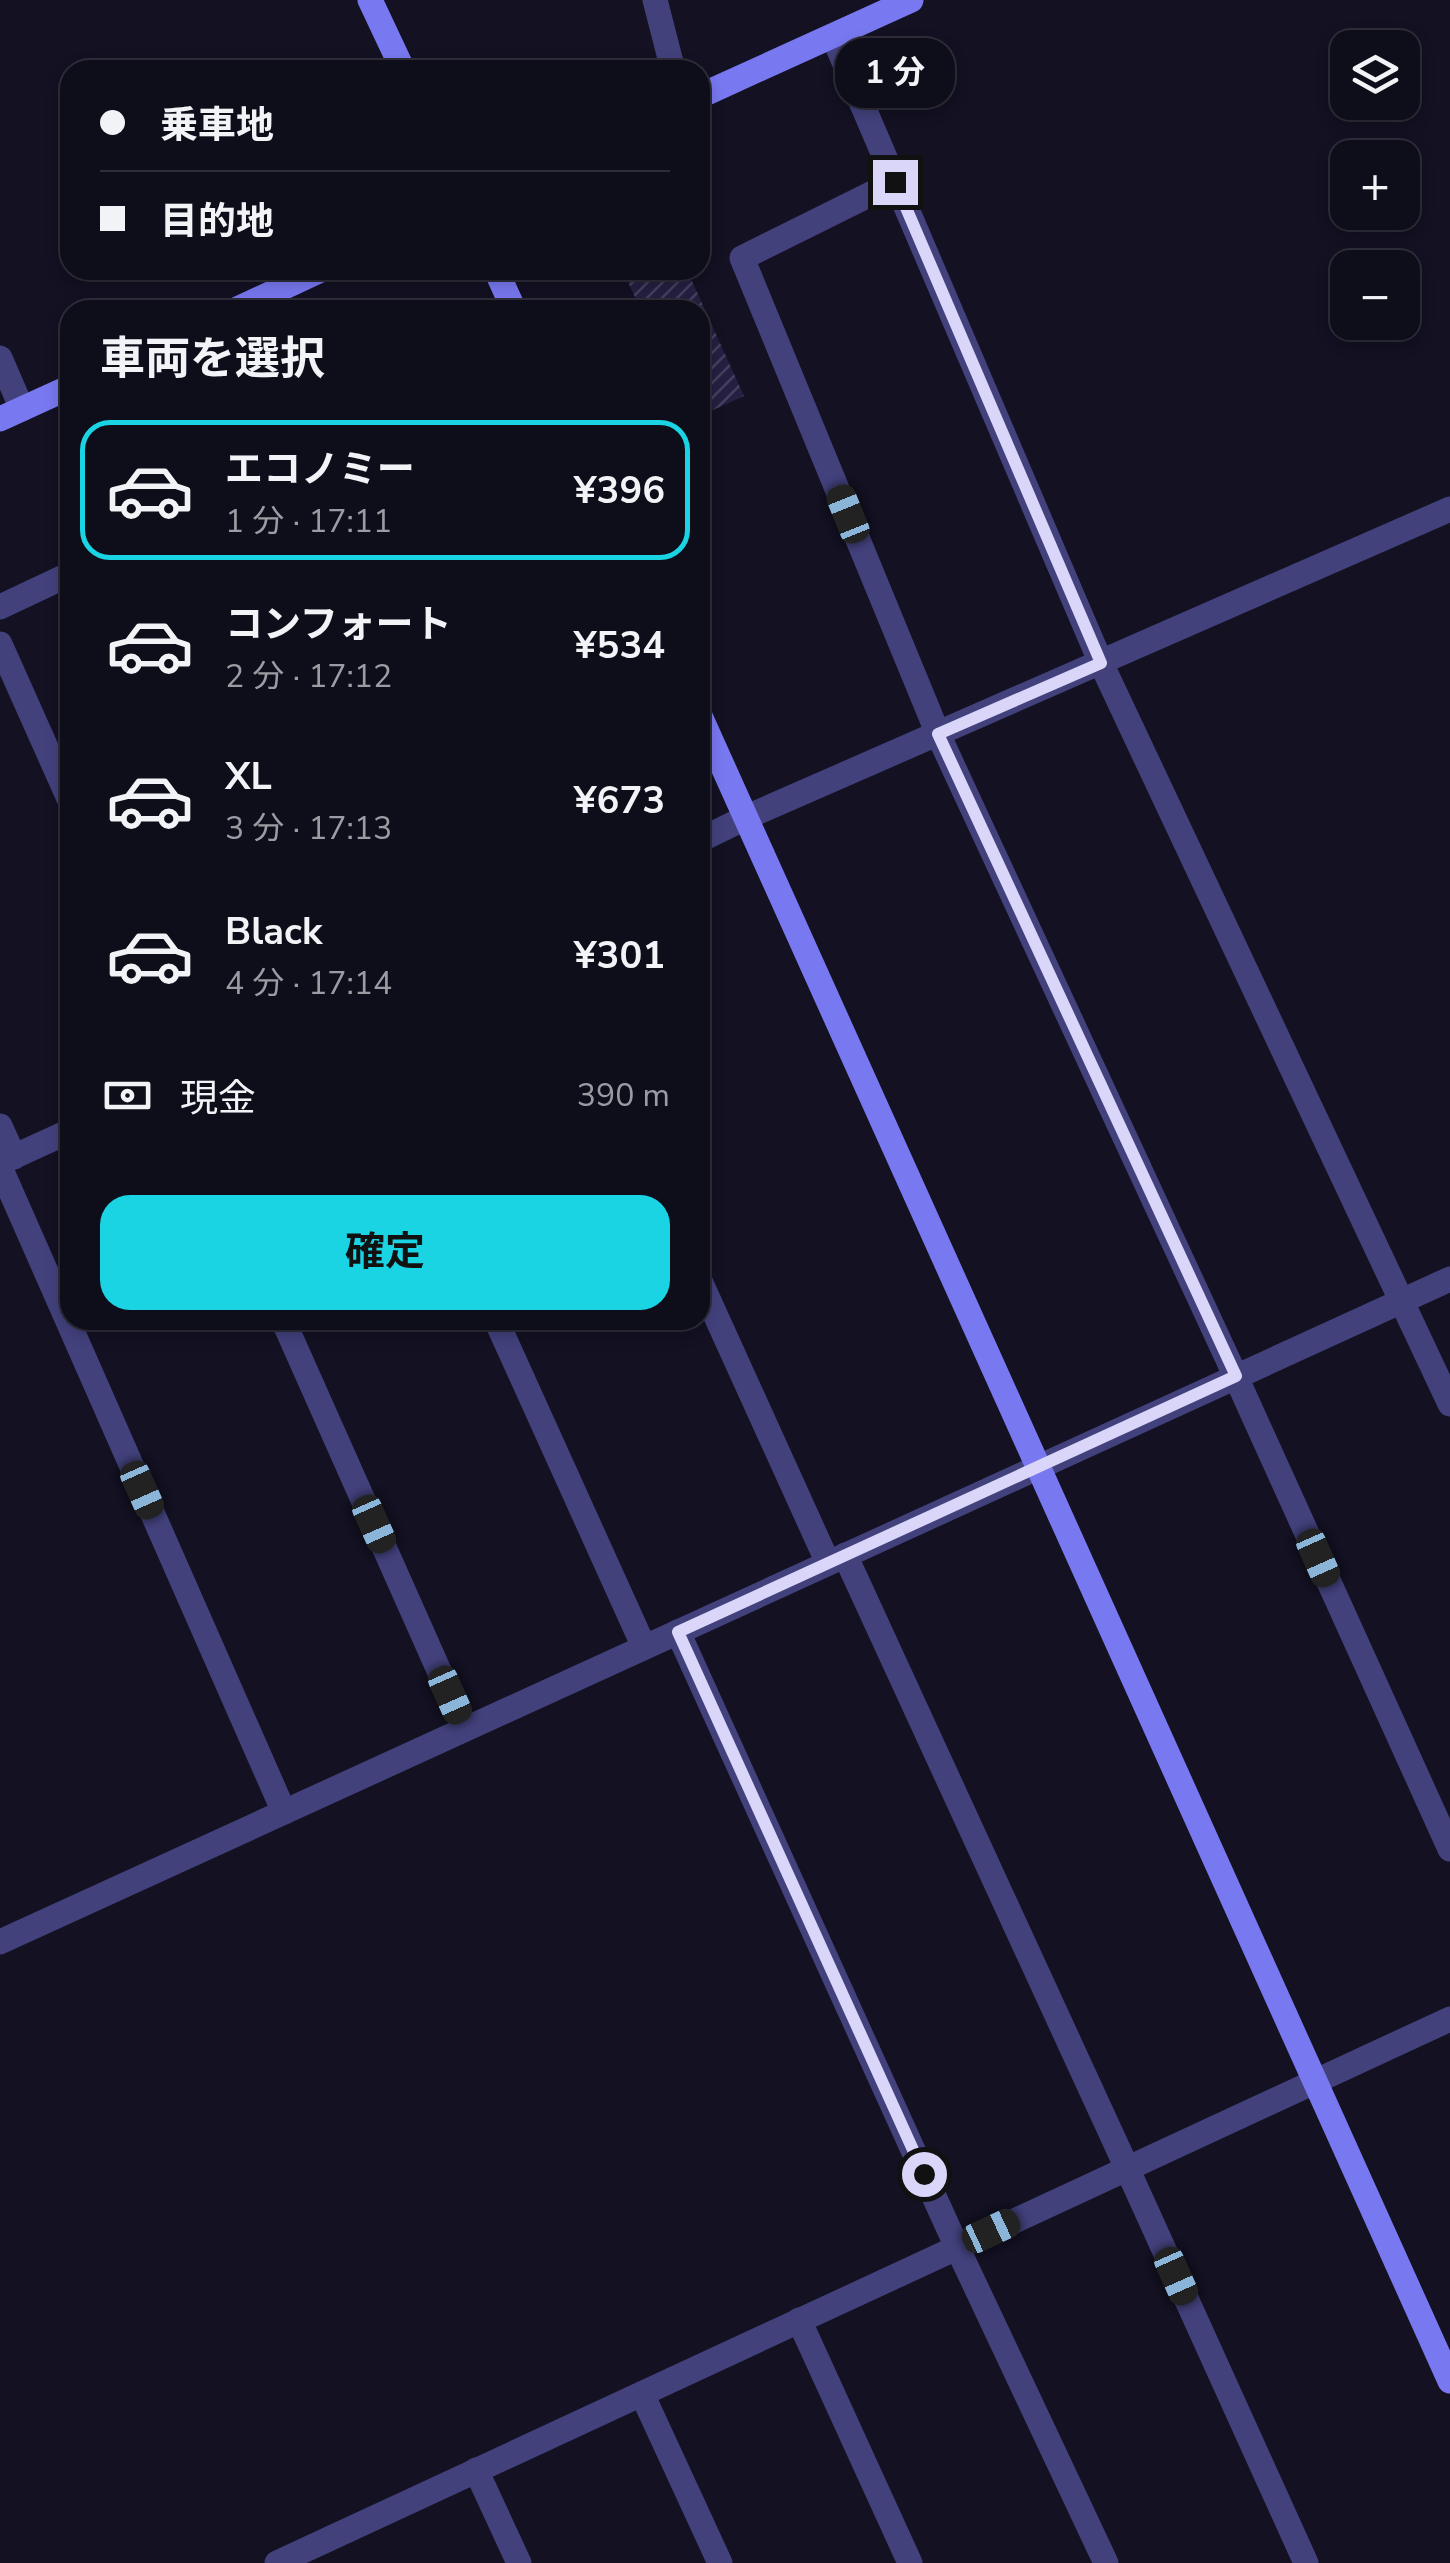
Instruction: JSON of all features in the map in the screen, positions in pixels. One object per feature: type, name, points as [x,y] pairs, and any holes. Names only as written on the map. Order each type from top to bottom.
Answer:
[{"type":"street","points":[[370,0],[398,60]]},
{"type":"street","points":[[655,0],[670,60]]},
{"type":"street","points":[[710,91],[911,0]]},
{"type":"street","points":[[833,36],[1101,663],[1450,1404]]},
{"type":"street","points":[[895,182],[742,258],[938,734],[1450,1848]]},
{"type":"street","points":[[256,300],[300,280]]},
{"type":"street","points":[[0,358],[11,414],[60,392]]},
{"type":"street","points":[[710,835],[1450,509]]},
{"type":"street","points":[[0,607],[60,579]]},
{"type":"street","points":[[0,644],[60,779]]},
{"type":"street","points":[[710,738],[1450,2381]]},
{"type":"street","points":[[0,1126],[5,1162],[60,1290]]},
{"type":"street","points":[[5,1162],[60,1136]]},
{"type":"street","points":[[0,1942],[1450,1279]]},
{"type":"street","points":[[710,1302],[1127,2168],[1306,2563]]},
{"type":"street","points":[[77,1330],[284,1812]]},
{"type":"street","points":[[287,1330],[465,1729]]},
{"type":"street","points":[[501,1330],[644,1648]]},
{"type":"street","points":[[678,1632],[957,2247],[1106,2563]]},
{"type":"street","points":[[277,2563],[322,2554],[476,2470],[1450,2019]]},
{"type":"street","points":[[799,2320],[910,2563]]},
{"type":"street","points":[[642,2394],[720,2563]]},
{"type":"street","points":[[476,2470],[519,2563]]},
{"type":"building","points":[[627,280],[692,280],[701,300],[636,300]]},
{"type":"building","points":[[710,321],[744,396],[710,411]]},
{"type":"route","points":[[895,182],[1101,663],[938,734],[1236,1376],[678,1632],[924,2174]]}]
